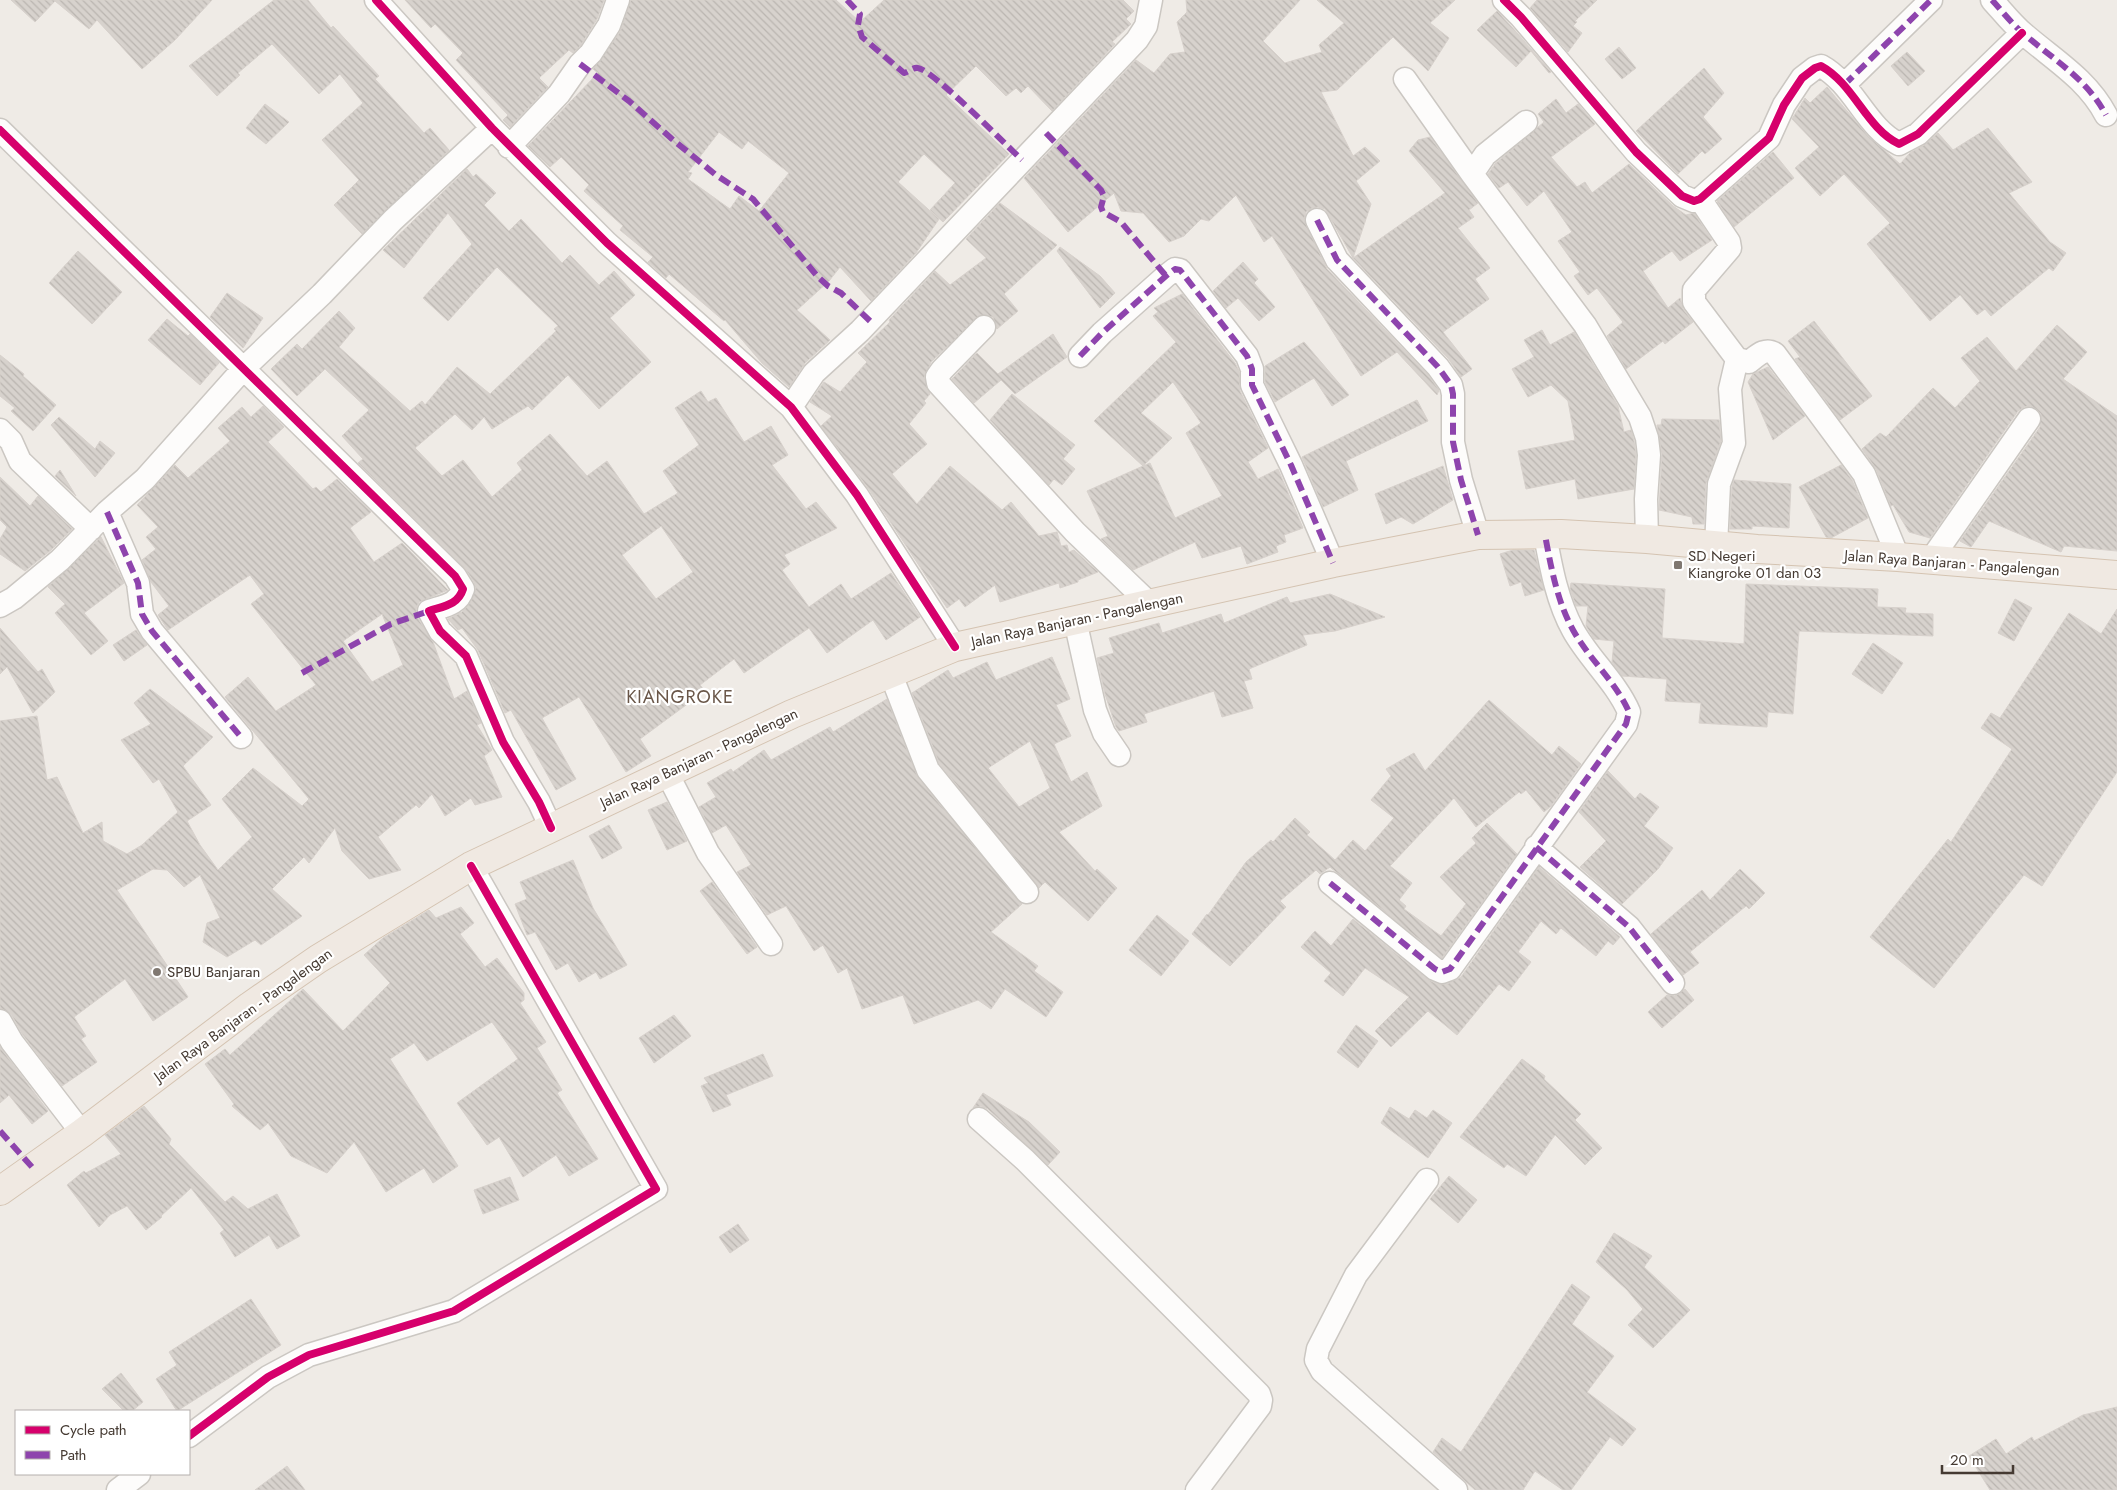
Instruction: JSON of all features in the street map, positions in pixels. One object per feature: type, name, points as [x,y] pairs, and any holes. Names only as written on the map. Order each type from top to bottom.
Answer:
[{"type":"main road","name":"Jalan Raya Banjaran - Pangalengan","points":[[0,1192],[82,1133],[250,1006],[318,959],[470,866],[792,714],[890,672],[955,647],[1333,563],[1478,535],[1545,535],[1647,539],[1716,546],[2117,574]]},
{"type":"street","points":[[376,0],[509,146],[607,243],[791,407],[857,495],[955,647]]},
{"type":"street","points":[[509,146],[559,94],[580,64],[592,53],[609,25],[618,0]]},
{"type":"street","points":[[791,407],[814,372],[860,331],[1137,40],[1146,26],[1151,0]]},
{"type":"street","points":[[1504,0],[1521,17],[1636,152],[1682,196],[1689,200],[1700,199],[1769,138],[1784,105],[1802,78],[1814,68],[1821,66],[1828,70],[1844,85],[1884,134],[1899,144],[1918,134],[2022,33]]},
{"type":"street","points":[[1844,85],[1931,0]]},
{"type":"street","points":[[1992,0],[2022,33],[2083,82],[2096,96],[2106,114]]},
{"type":"street","points":[[1405,79],[1472,174],[1585,325],[1640,417],[1647,438],[1649,455],[1646,500],[1647,539]]},
{"type":"street","points":[[1472,174],[1485,155],[1526,122]]},
{"type":"street","points":[[0,606],[14,598],[60,560],[107,512],[145,478],[244,368],[322,294],[393,220],[492,128]]},
{"type":"street","points":[[0,130],[244,368],[404,529],[428,549],[455,576],[463,589],[461,597],[455,603],[429,611],[440,631],[466,656],[503,742],[539,802],[551,828]]},
{"type":"street","points":[[1700,199],[1729,242],[1730,248],[1697,285],[1692,295],[1694,302],[1738,359],[1748,362],[1764,351],[1770,351],[1775,354],[1852,455],[1864,474],[1898,558]]},
{"type":"street","points":[[1317,220],[1337,260],[1438,367],[1451,385],[1453,394],[1453,442],[1461,480],[1478,535]]},
{"type":"street","points":[[1080,356],[1102,333],[1166,276],[1175,269],[1180,270],[1247,356],[1252,368],[1252,385],[1291,465],[1333,563]]},
{"type":"street","points":[[984,327],[942,370],[937,377],[938,383],[1075,532],[1150,604]]},
{"type":"street","points":[[1716,546],[1719,484],[1734,443],[1730,389],[1738,359]]},
{"type":"street","points":[[1930,561],[2029,419]]},
{"type":"street","points":[[0,430],[11,442],[20,461],[91,529]]},
{"type":"street","points":[[107,512],[138,584],[142,614],[152,632],[241,737]]},
{"type":"street","points":[[1330,883],[1419,957],[1442,972],[1450,968],[1621,730],[1629,712],[1623,699],[1573,630],[1552,572],[1545,535]]},
{"type":"street","points":[[1075,620],[1095,710],[1104,733],[1119,756]]},
{"type":"street","points":[[890,672],[928,770],[1027,892]]},
{"type":"street","points":[[667,773],[708,853],[771,944]]},
{"type":"street","points":[[1536,847],[1629,927],[1674,984]]},
{"type":"street","points":[[190,1435],[268,1377],[309,1355],[454,1311],[656,1189],[470,866]]},
{"type":"street","points":[[0,1021],[12,1042],[82,1133]]},
{"type":"street","points":[[980,1119],[1025,1160],[1259,1394],[1260,1406],[1197,1490]]},
{"type":"street","points":[[1427,1180],[1356,1275],[1318,1349],[1316,1360],[1322,1371],[1456,1490]]},
{"type":"street","points":[[118,1490],[138,1475]]},
{"type":"building","points":[[11,0],[212,0],[175,40],[142,69],[97,20],[89,29],[55,1],[35,22]]},
{"type":"building","points":[[274,0],[308,0],[331,28],[333,26],[379,76],[375,79],[424,133],[430,128],[449,150],[362,234],[334,205],[359,180],[322,140],[363,103],[340,74],[319,94],[272,44],[238,73],[240,75],[217,96],[189,66]]},
{"type":"building","points":[[405,0],[604,0],[597,19],[581,45],[573,53],[569,50],[539,78],[548,87],[510,127],[503,120],[508,115],[456,60],[463,53],[435,24],[431,28]]},
{"type":"building","points":[[631,0],[836,0],[860,22],[884,0],[1123,0],[1134,11],[1126,19],[1131,24],[1112,42],[1115,44],[1052,111],[1028,86],[1021,93],[1016,88],[1006,96],[976,66],[946,95],[1009,154],[943,222],[930,210],[955,183],[924,154],[898,182],[939,219],[916,253],[871,301],[840,267],[829,281],[797,310],[830,340],[805,363],[789,387],[762,363],[725,320],[669,274],[666,278],[648,262],[653,257],[620,230],[623,226],[584,191],[589,185],[561,157],[550,167],[528,146],[598,73],[593,69],[620,32]],"holes":[[[719,132],[742,149],[748,141],[789,173],[759,211],[739,196],[730,209],[688,179],[692,173],[688,172]]]},
{"type":"building","points":[[1186,0],[1300,0],[1263,41],[1285,63],[1322,52],[1319,45],[1344,23],[1317,0],[1455,0],[1430,23],[1449,38],[1428,71],[1393,37],[1337,90],[1321,92],[1353,156],[1365,147],[1380,161],[1356,181],[1371,204],[1353,258],[1325,209],[1312,208],[1306,212],[1304,220],[1327,269],[1428,375],[1439,390],[1437,395],[1397,352],[1361,376],[1272,236],[1264,242],[1236,195],[1209,221],[1201,219],[1184,236],[1169,242],[1143,213],[1121,211],[1114,193],[1068,232],[1024,178],[1136,60],[1154,73],[1170,54],[1185,52],[1177,22],[1187,12]]},
{"type":"building","points":[[1537,0],[1597,0],[1575,21],[1577,22],[1573,26],[1582,33],[1568,52],[1530,8]]},
{"type":"building","points":[[1497,11],[1551,72],[1549,73],[1531,51],[1516,67],[1477,30]]},
{"type":"building","points":[[1619,47],[1636,68],[1622,79],[1605,59]]},
{"type":"building","points":[[1907,52],[1925,71],[1908,86],[1891,66]]},
{"type":"building","points":[[1704,68],[1724,93],[1703,117],[1722,139],[1705,154],[1702,151],[1678,174],[1636,131]]},
{"type":"building","points":[[1827,87],[1868,136],[1900,164],[1910,153],[1924,145],[1938,133],[1953,150],[1988,128],[2032,182],[2009,193],[2050,242],[2066,253],[2053,271],[2049,268],[1991,316],[1985,309],[1977,315],[1960,295],[1930,321],[1867,244],[1890,223],[1844,174],[1820,196],[1795,168],[1819,147],[1792,119],[1805,98],[1810,103]]},
{"type":"building","points":[[1556,99],[1566,113],[1578,104],[1595,124],[1551,157],[1577,187],[1585,182],[1592,193],[1629,164],[1673,206],[1686,215],[1694,213],[1712,240],[1680,261],[1672,251],[1643,271],[1668,308],[1680,298],[1683,309],[1693,322],[1665,344],[1663,341],[1626,369],[1607,336],[1623,322],[1597,288],[1588,295],[1574,276],[1580,272],[1558,241],[1572,232],[1544,191],[1527,206],[1508,182],[1499,188],[1488,174],[1495,164],[1544,122],[1538,114]]},
{"type":"building","points":[[265,104],[289,122],[266,144],[246,128]]},
{"type":"building","points":[[1430,137],[1478,203],[1469,210],[1474,217],[1458,228],[1490,268],[1475,279],[1489,299],[1443,332],[1472,369],[1461,377],[1448,358],[1353,258],[1445,193],[1409,151],[1418,140]]},
{"type":"building","points":[[1773,152],[1794,178],[1734,227],[1717,201]]},
{"type":"building","points":[[467,169],[473,177],[476,174],[496,193],[484,205],[509,231],[521,219],[562,263],[570,255],[599,285],[614,271],[635,295],[610,318],[651,362],[599,409],[568,375],[532,410],[528,406],[492,429],[484,417],[472,430],[455,414],[415,448],[442,476],[463,460],[492,497],[522,470],[517,463],[550,434],[587,476],[607,461],[644,514],[678,493],[663,471],[699,445],[675,408],[701,391],[708,402],[716,398],[744,442],[771,426],[788,455],[772,465],[806,509],[816,502],[837,528],[784,555],[790,564],[782,570],[809,607],[841,584],[851,599],[891,573],[920,617],[886,640],[873,620],[827,653],[809,628],[744,673],[734,659],[700,685],[705,691],[640,739],[651,756],[626,772],[579,697],[542,718],[576,779],[556,790],[511,710],[505,713],[478,650],[462,628],[458,630],[448,619],[462,612],[471,602],[476,588],[474,582],[464,567],[358,463],[363,459],[342,436],[369,410],[325,369],[297,396],[271,369],[297,344],[302,349],[339,311],[355,328],[339,347],[410,411],[422,401],[425,405],[457,367],[490,394],[556,331],[554,329],[558,326],[497,267],[448,321],[423,298],[472,244],[448,213],[404,268],[383,250]],"holes":[[[661,526],[693,572],[656,599],[622,555]]]},
{"type":"building","points":[[1000,203],[1057,245],[1004,294],[1018,311],[997,329],[993,317],[980,315],[931,362],[924,378],[930,394],[924,401],[926,403],[909,424],[927,444],[892,474],[917,504],[950,466],[1002,510],[1011,502],[1039,536],[1057,532],[1061,546],[1067,545],[1069,552],[1074,550],[1098,572],[1060,588],[1059,583],[1000,602],[995,585],[965,607],[959,599],[947,608],[868,488],[821,426],[832,416],[810,402],[824,382],[840,392],[867,362],[858,353],[890,322],[889,320],[935,271],[950,285],[986,258],[966,239]]},
{"type":"building","points":[[1060,247],[1100,276],[1115,293],[1100,308],[1057,251]]},
{"type":"building","points":[[78,251],[122,292],[92,324],[49,283]]},
{"type":"building","points":[[1243,262],[1258,279],[1254,283],[1275,307],[1259,321],[1238,298],[1226,308],[1213,291]]},
{"type":"building","points":[[227,293],[263,318],[243,348],[210,317]]},
{"type":"building","points":[[1182,294],[1235,363],[1239,371],[1240,391],[1268,448],[1248,462],[1258,479],[1278,469],[1303,528],[1284,535],[1286,542],[1276,546],[1278,552],[1247,564],[1241,546],[1202,558],[1195,542],[1133,570],[1101,539],[1108,536],[1087,491],[1143,466],[1094,421],[1176,342],[1153,316],[1158,312],[1154,308]],"holes":[[[1173,382],[1201,423],[1186,433],[1222,496],[1175,518],[1150,463],[1143,466],[1172,438],[1141,413]]]},
{"type":"building","points":[[167,319],[188,336],[190,334],[219,363],[200,385],[148,340]]},
{"type":"building","points":[[1814,321],[1872,396],[1840,420],[1795,359],[1800,357],[1788,341]]},
{"type":"building","points":[[2057,325],[2087,352],[2063,379],[2117,416],[2117,551],[2064,546],[2061,552],[1989,521],[1971,547],[1960,541],[2040,427],[2041,414],[2031,406],[2024,407],[2018,411],[1930,538],[1909,532],[1893,505],[1891,506],[1876,469],[1862,449],[1880,433],[1886,437],[1933,388],[1955,408],[1980,381],[1961,358],[1987,337],[2016,371]]},
{"type":"building","points":[[1542,330],[1550,345],[1574,332],[1618,406],[1624,432],[1631,430],[1634,441],[1636,455],[1634,489],[1578,499],[1575,479],[1526,489],[1518,451],[1575,440],[1568,401],[1551,385],[1528,397],[1512,369],[1534,357],[1524,340]]},
{"type":"building","points":[[1053,334],[1067,357],[1015,394],[1001,380],[974,403],[952,379],[977,353],[998,374]]},
{"type":"building","points":[[1304,342],[1349,395],[1332,406],[1314,378],[1275,402],[1265,382],[1265,366]]},
{"type":"building","points":[[0,355],[24,374],[23,376],[56,405],[33,431],[11,411],[15,408],[0,396]]},
{"type":"building","points":[[1768,367],[1805,416],[1773,440],[1748,382],[1753,374]]},
{"type":"building","points":[[1012,394],[1075,445],[1063,459],[1075,469],[1062,485],[1054,479],[1049,485],[990,420]]},
{"type":"building","points":[[1417,400],[1428,421],[1346,461],[1358,490],[1323,507],[1302,457]]},
{"type":"building","points":[[263,406],[284,427],[268,442],[313,489],[316,487],[321,492],[337,479],[371,512],[350,528],[374,562],[402,543],[448,590],[419,602],[416,609],[417,617],[433,642],[454,699],[467,691],[481,723],[477,725],[492,750],[484,756],[502,797],[475,805],[471,798],[445,816],[432,794],[419,808],[416,805],[378,837],[401,870],[369,879],[342,851],[335,828],[309,863],[304,857],[272,889],[302,916],[261,945],[255,940],[227,957],[203,942],[207,923],[220,918],[200,875],[184,887],[167,870],[153,869],[117,890],[188,997],[153,1021],[125,979],[74,1017],[86,1036],[81,1039],[97,1062],[62,1086],[23,1035],[11,1014],[0,1008],[0,721],[37,716],[47,780],[57,777],[83,833],[102,822],[103,841],[127,854],[142,845],[178,812],[159,779],[153,783],[121,740],[151,724],[134,703],[150,689],[213,737],[183,766],[211,805],[187,821],[200,845],[218,870],[252,837],[222,799],[253,768],[302,806],[309,799],[225,697],[248,677],[276,711],[316,685],[251,604],[264,594],[250,575],[168,630],[158,615],[169,606],[151,582],[142,560],[156,549],[146,537],[158,527],[137,505],[175,465],[188,478],[230,441],[218,428],[242,407],[251,417]],"holes":[[[382,614],[403,665],[372,682],[343,641]]]},
{"type":"building","points":[[59,417],[95,449],[100,441],[115,453],[95,477],[51,425]]},
{"type":"building","points":[[1662,419],[1719,420],[1721,441],[1706,483],[1704,524],[1693,524],[1692,517],[1659,510],[1662,454],[1657,425],[1661,425]]},
{"type":"building","points":[[1841,465],[1852,480],[1868,518],[1831,538],[1826,537],[1799,487]]},
{"type":"building","points":[[1443,466],[1453,500],[1413,524],[1401,517],[1386,524],[1375,494]]},
{"type":"building","points":[[60,470],[76,496],[55,476]]},
{"type":"building","points":[[0,477],[30,506],[38,496],[72,529],[51,550],[25,571],[0,554],[0,539],[7,527],[0,520]]},
{"type":"building","points":[[1734,480],[1791,484],[1789,528],[1752,526],[1752,529],[1730,529]]},
{"type":"building","points":[[101,537],[124,583],[84,613],[108,641],[91,655],[55,613],[65,604],[48,587]]},
{"type":"building","points":[[1513,550],[1534,550],[1544,590],[1525,596],[1521,582],[1510,586],[1500,554]]},
{"type":"building","points":[[1571,583],[1665,589],[1662,638],[1744,644],[1746,584],[1878,589],[1877,607],[1906,608],[1905,613],[1933,614],[1933,636],[1799,631],[1793,714],[1768,712],[1767,727],[1699,723],[1701,703],[1665,701],[1667,679],[1622,676],[1612,662],[1614,641],[1594,639],[1586,626],[1588,606],[1576,606],[1570,589]]},
{"type":"building","points":[[1330,594],[1385,617],[1335,631],[1303,635],[1307,645],[1249,669],[1252,679],[1244,681],[1253,708],[1222,717],[1214,691],[1144,714],[1147,722],[1119,731],[1116,727],[1105,694],[1097,658],[1114,653],[1109,638],[1159,623],[1162,633],[1221,614],[1224,623],[1287,597],[1290,603]]},
{"type":"building","points":[[2015,599],[2032,608],[2014,641],[1998,633]]},
{"type":"building","points":[[2117,609],[2117,772],[2042,886],[2024,875],[1934,988],[1870,937],[1948,839],[1951,842],[2012,749],[1981,728],[1991,713],[2000,718],[2069,613],[2101,634]]},
{"type":"building","points":[[0,628],[38,672],[42,669],[55,692],[33,713],[7,667],[0,674]]},
{"type":"building","points":[[136,630],[147,645],[124,661],[113,645]]},
{"type":"building","points":[[1873,643],[1903,663],[1882,694],[1852,674]]},
{"type":"building","points":[[1052,657],[1070,699],[1056,705],[1071,736],[1054,744],[1071,782],[1087,772],[1102,806],[1059,832],[1095,871],[1097,869],[1117,888],[1088,921],[1045,882],[1039,888],[939,763],[912,693],[948,670],[953,678],[987,662],[996,680]],"holes":[[[1030,741],[1050,788],[1019,807],[988,768]]]},
{"type":"building","points":[[887,699],[918,778],[1022,904],[991,932],[1038,966],[1034,971],[1063,992],[1046,1017],[1005,989],[991,1009],[978,1000],[914,1024],[903,995],[862,1009],[847,968],[838,973],[823,945],[814,951],[786,906],[767,915],[737,872],[751,865],[726,825],[712,833],[699,807],[716,797],[707,783],[731,769],[733,772],[764,750],[771,760],[830,727],[833,732]]},
{"type":"building","points":[[1489,700],[1552,755],[1559,746],[1581,764],[1551,806],[1544,812],[1526,790],[1521,794],[1519,792],[1476,827],[1454,798],[1390,866],[1412,883],[1399,900],[1406,906],[1404,909],[1441,936],[1466,904],[1440,877],[1476,843],[1472,838],[1487,823],[1517,854],[1442,958],[1330,867],[1320,874],[1316,870],[1280,901],[1286,907],[1230,966],[1192,934],[1246,862],[1271,840],[1273,842],[1295,818],[1310,832],[1307,835],[1335,860],[1353,840],[1365,851],[1394,818],[1371,800],[1391,776],[1386,769],[1414,753],[1425,771]]},
{"type":"building","points":[[1608,771],[1635,799],[1640,793],[1659,807],[1644,826],[1673,848],[1658,869],[1622,904],[1580,867],[1606,841],[1579,812]]},
{"type":"building","points":[[667,802],[687,841],[667,850],[648,810]]},
{"type":"building","points":[[609,825],[622,848],[602,859],[589,836]]},
{"type":"building","points":[[573,860],[593,908],[627,965],[600,979],[596,972],[579,982],[568,963],[556,970],[535,932],[527,935],[515,904],[527,899],[520,882]]},
{"type":"building","points":[[1539,867],[1620,937],[1613,945],[1608,941],[1596,956],[1561,928],[1556,934],[1541,921],[1518,952],[1531,962],[1509,991],[1499,984],[1457,1035],[1428,1011],[1391,1047],[1375,1031],[1409,997],[1365,968],[1343,996],[1324,981],[1331,973],[1301,947],[1315,931],[1331,946],[1353,919],[1427,979],[1437,984],[1447,984],[1461,977]]},
{"type":"building","points":[[1740,869],[1765,893],[1749,909],[1746,906],[1690,952],[1699,963],[1683,975],[1651,934],[1702,890],[1710,900]]},
{"type":"building","points":[[712,882],[757,947],[747,954],[700,891]]},
{"type":"building","points":[[461,907],[474,923],[460,934],[485,967],[497,958],[524,993],[524,1000],[520,1003],[546,1042],[537,1048],[562,1090],[557,1093],[598,1159],[569,1176],[556,1155],[523,1177],[499,1137],[487,1145],[457,1103],[518,1059],[492,1022],[427,1061],[414,1043],[390,1059],[458,1166],[433,1183],[424,1168],[386,1192],[354,1142],[327,1173],[291,1156],[268,1123],[260,1130],[232,1106],[234,1104],[205,1064],[225,1049],[230,1055],[303,989],[343,1031],[390,983],[364,955],[383,938],[429,910],[436,918]]},
{"type":"building","points":[[1157,915],[1189,941],[1161,976],[1129,950]]},
{"type":"building","points":[[1685,989],[1694,1000],[1662,1028],[1648,1012],[1667,995],[1675,996]]},
{"type":"building","points":[[674,1015],[691,1036],[654,1063],[639,1038]]},
{"type":"building","points":[[1356,1025],[1378,1041],[1358,1068],[1337,1052]]},
{"type":"building","points":[[0,1047],[48,1111],[32,1124],[9,1095],[0,1103]]},
{"type":"building","points":[[763,1054],[773,1076],[726,1095],[731,1105],[713,1112],[701,1086],[708,1083],[704,1078]]},
{"type":"building","points":[[1522,1059],[1545,1076],[1544,1079],[1581,1114],[1575,1120],[1602,1148],[1585,1165],[1555,1135],[1526,1176],[1507,1164],[1504,1168],[1460,1137]]},
{"type":"building","points":[[983,1093],[1029,1122],[1060,1152],[1048,1165],[988,1109],[981,1106],[973,1108]]},
{"type":"building","points":[[144,1106],[171,1139],[169,1144],[225,1202],[233,1196],[248,1209],[277,1194],[300,1236],[277,1249],[269,1235],[235,1257],[220,1233],[224,1230],[191,1188],[146,1230],[127,1206],[110,1215],[99,1227],[67,1185],[84,1171],[86,1173],[121,1154],[105,1135]]},
{"type":"building","points":[[1390,1107],[1409,1119],[1415,1110],[1427,1118],[1433,1110],[1452,1123],[1428,1158],[1381,1123]]},
{"type":"building","points":[[1449,1176],[1477,1200],[1458,1223],[1430,1199]]},
{"type":"building","points":[[510,1177],[519,1200],[483,1214],[474,1190]]},
{"type":"building","points":[[738,1224],[749,1240],[730,1253],[719,1237]]},
{"type":"building","points":[[1614,1233],[1652,1256],[1644,1267],[1690,1310],[1653,1348],[1628,1325],[1643,1309],[1627,1290],[1596,1262]]},
{"type":"building","points":[[1572,1284],[1590,1297],[1572,1324],[1614,1356],[1587,1392],[1636,1429],[1622,1446],[1610,1437],[1571,1490],[1563,1490],[1535,1471],[1523,1490],[1475,1490],[1433,1452],[1442,1438],[1461,1452]]},
{"type":"building","points":[[251,1299],[281,1345],[179,1410],[176,1410],[156,1379],[177,1365],[169,1352]]},
{"type":"building","points":[[121,1373],[143,1402],[133,1410],[123,1410],[102,1389]]},
{"type":"building","points":[[2117,1407],[2117,1490],[1990,1490],[1969,1456],[1996,1439],[2006,1454],[2032,1437],[2034,1441],[2083,1415]]},
{"type":"building","points":[[287,1466],[305,1490],[255,1490]]},
{"type":"marked path","points":[[847,0],[860,14],[858,25],[862,37],[904,73],[918,68],[938,81],[1022,160]]},
{"type":"marked path","points":[[1844,85],[1931,0]]},
{"type":"marked path","points":[[1992,0],[2011,22],[2080,80],[2106,115]]},
{"type":"marked path","points":[[580,64],[629,101],[716,175],[753,199],[818,277],[828,286],[841,293],[870,321]]},
{"type":"marked path","points":[[1046,133],[1101,190],[1104,196],[1101,207],[1103,212],[1121,222],[1166,276]]},
{"type":"marked path","points":[[1317,220],[1337,260],[1438,367],[1451,385],[1453,394],[1453,442],[1461,480],[1478,535]]},
{"type":"marked path","points":[[1080,356],[1102,333],[1166,276],[1175,269],[1180,270],[1247,356],[1252,369],[1252,385],[1291,465],[1333,563]]},
{"type":"marked path","points":[[107,512],[138,583],[142,614],[152,631],[241,737]]},
{"type":"marked path","points":[[1330,883],[1435,969],[1442,972],[1450,969],[1626,724],[1629,712],[1624,701],[1579,641],[1567,619],[1555,584],[1545,535]]},
{"type":"marked path","points":[[302,673],[391,624],[429,611]]},
{"type":"marked path","points":[[1536,847],[1629,927],[1673,983]]},
{"type":"marked path","points":[[0,1131],[32,1167]]},
{"type":"cycle path","points":[[376,0],[492,128],[607,243],[791,407],[857,495],[955,647]]},
{"type":"cycle path","points":[[1504,0],[1521,17],[1636,152],[1682,196],[1694,201],[1700,199],[1769,138],[1784,105],[1802,78],[1815,68],[1821,66],[1832,74],[1878,128],[1899,144],[1918,134],[2022,33]]},
{"type":"cycle path","points":[[0,130],[455,576],[463,589],[461,594],[454,602],[429,611],[440,631],[466,656],[503,742],[539,802],[551,828]]},
{"type":"cycle path","points":[[190,1435],[268,1377],[309,1355],[454,1311],[656,1189],[471,866]]},
{"type":"place","name":"SD Negeri Kiangroke 01 dan 03","points":[[1678,565]]},
{"type":"place","name":"SPBU Banjaran","points":[[157,972]]},
{"type":"district","name":"KIANGROKE","points":[[680,697]]}]
